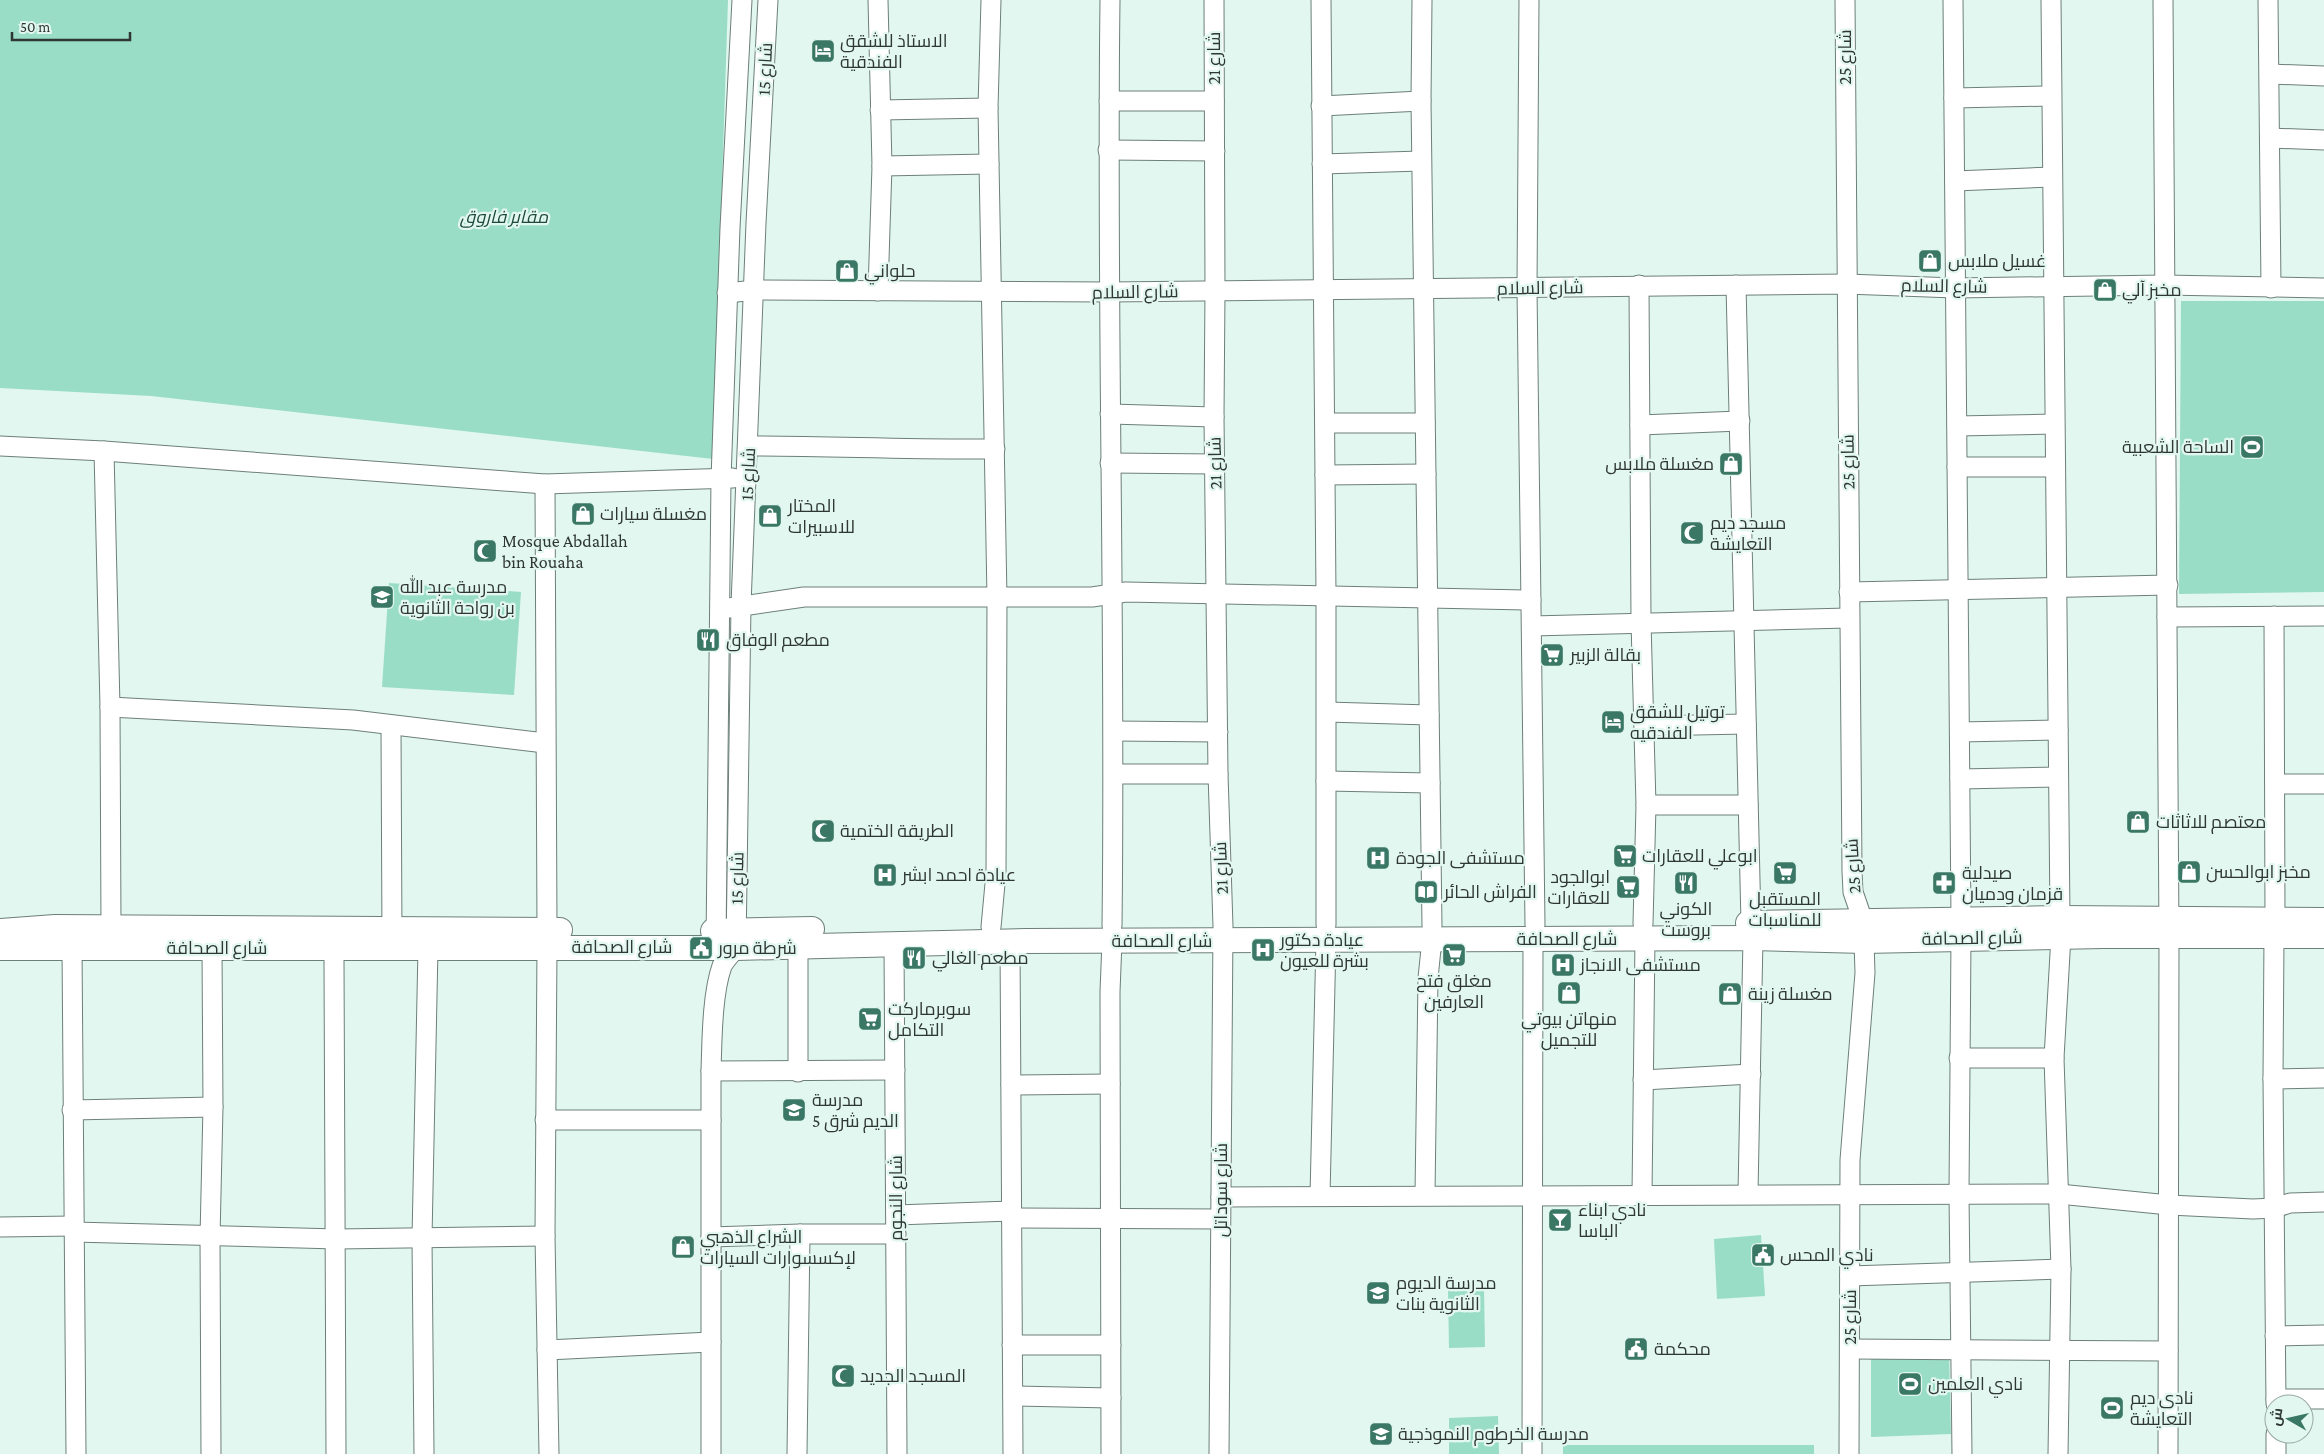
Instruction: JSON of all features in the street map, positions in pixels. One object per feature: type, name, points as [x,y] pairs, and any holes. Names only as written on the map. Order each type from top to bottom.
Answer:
[{"type":"main road","name":"شارع الصحافة","points":[[726,944],[991,927],[1112,933],[1223,934],[1863,931],[2060,927],[2275,928],[2324,920]]},
{"type":"main road","name":"شارع الصحافة","points":[[0,931],[55,928],[111,928],[392,939],[547,938],[798,945],[1010,942],[1112,933]]},
{"type":"main road","name":"شارع الصحافة","points":[[2275,928],[2324,936]]},
{"type":"main road","name":"شارع الصحافة","points":[[0,948],[332,948],[392,939],[428,948],[547,938]]},
{"type":"street","name":"شارع 15","points":[[726,944],[719,612],[721,479],[727,293],[742,0]]},
{"type":"street","name":"شارع 15","points":[[726,944],[768,0]]},
{"type":"street","points":[[878,0],[882,166],[878,291]]},
{"type":"street","points":[[991,0],[988,108],[993,291],[996,598],[996,853],[991,927]]},
{"type":"street","points":[[1110,0],[1108,150],[1114,731],[1110,1084],[1111,1454]]},
{"type":"street","name":"شارع 21","points":[[1214,0],[1214,417],[1218,774],[1223,934]]},
{"type":"street","points":[[1320,1196],[1326,933],[1327,712],[1321,0]]},
{"type":"street","points":[[1422,0],[1420,101],[1432,933],[1428,978],[1425,1195]]},
{"type":"street","points":[[1529,0],[1527,288],[1534,932],[1532,1454]]},
{"type":"street","name":"شارع 25","points":[[1845,0],[1848,618],[1852,871],[1853,892],[1863,931],[1865,973],[1850,1193],[1849,1454]]},
{"type":"street","points":[[1953,0],[1960,732],[1959,1194],[1962,1454]]},
{"type":"street","points":[[2051,0],[2050,96],[2060,927],[2054,1058],[2061,1269],[2058,1454]]},
{"type":"street","points":[[2163,0],[2168,586],[2168,1454]]},
{"type":"street","points":[[2268,0],[2271,288]]},
{"type":"street","points":[[2270,74],[2324,76]]},
{"type":"street","points":[[1954,98],[2050,96]]},
{"type":"street","points":[[1109,101],[1214,101]]},
{"type":"street","points":[[1321,106],[1420,101]]},
{"type":"street","points":[[880,110],[988,108]]},
{"type":"street","points":[[2270,138],[2324,140]]},
{"type":"street","points":[[1108,150],[1215,151]]},
{"type":"street","points":[[1322,164],[1421,161]]},
{"type":"street","points":[[882,166],[989,164]]},
{"type":"street","points":[[1955,181],[2052,177]]},
{"type":"street","name":"شارع السلام","points":[[727,293],[755,290],[1322,291],[1639,285],[1846,284],[1955,288],[2164,285],[2324,288]]},
{"type":"street","points":[[1639,285],[1641,622],[1646,805],[1642,1195]]},
{"type":"street","points":[[1736,285],[1752,931],[1748,1193]]},
{"type":"street","points":[[1110,414],[1214,417]]},
{"type":"street","points":[[1640,424],[1740,421]]},
{"type":"street","points":[[1325,423],[1426,423]]},
{"type":"street","points":[[1957,426],[2054,424]]},
{"type":"street","points":[[688,481],[711,460],[718,448],[723,428]]},
{"type":"street","points":[[0,446],[104,450],[545,484],[688,481],[747,476]]},
{"type":"street","points":[[749,446],[862,446],[915,450],[995,449]]},
{"type":"street","points":[[104,450],[110,707],[111,928]]},
{"type":"street","points":[[1110,463],[1215,464]]},
{"type":"street","points":[[1957,467],[2055,467]]},
{"type":"street","points":[[1325,475],[1426,474]]},
{"type":"street","points":[[545,484],[547,938],[544,1236],[549,1454]]},
{"type":"street","points":[[1849,592],[2168,586]]},
{"type":"street","points":[[719,612],[742,605],[804,596],[996,598],[1092,597],[1112,593],[1217,593],[1531,600]]},
{"type":"street","points":[[2274,616],[2275,928],[2273,1079],[2276,1394]]},
{"type":"street","points":[[2167,617],[2324,616]]},
{"type":"street","points":[[1532,626],[1848,618]]},
{"type":"street","points":[[110,707],[353,720],[545,744]]},
{"type":"street","points":[[1327,712],[1429,715]]},
{"type":"street","points":[[1645,726],[1746,724]]},
{"type":"street","points":[[391,726],[392,939]]},
{"type":"street","points":[[1960,732],[2058,730]]},
{"type":"street","points":[[1114,731],[1218,732]]},
{"type":"street","points":[[1114,774],[1218,774]]},
{"type":"street","points":[[1960,779],[2058,777]]},
{"type":"street","points":[[1326,781],[1430,783]]},
{"type":"street","points":[[2275,784],[2324,784]]},
{"type":"street","points":[[1646,805],[1748,805]]},
{"type":"street","name":"شارع سوداتل","points":[[1219,1454],[1223,934]]},
{"type":"street","points":[[1010,942],[1013,1454]]},
{"type":"street","name":"شارع النجوم","points":[[894,943],[897,1454]]},
{"type":"street","points":[[711,1454],[711,1071],[716,1002],[726,944]]},
{"type":"street","points":[[798,945],[798,1072]]},
{"type":"street","points":[[72,948],[76,1454]]},
{"type":"street","points":[[212,948],[213,1107],[210,1237],[212,1454]]},
{"type":"street","points":[[332,948],[334,960],[337,1239],[336,1454]]},
{"type":"street","points":[[424,1454],[422,1238],[428,948]]},
{"type":"street","points":[[1960,1058],[2054,1058]]},
{"type":"street","points":[[711,1071],[895,1070]]},
{"type":"street","points":[[1643,1080],[1751,1074]]},
{"type":"street","points":[[2273,1079],[2324,1078]]},
{"type":"street","points":[[1011,1086],[1110,1084]]},
{"type":"street","points":[[72,1110],[213,1107]]},
{"type":"street","points":[[545,1120],[711,1120]]},
{"type":"street","points":[[1221,1197],[1748,1193],[2059,1194],[2169,1205],[2253,1210],[2274,1208],[2290,1203],[2324,1202]]},
{"type":"street","points":[[711,1237],[800,1234],[1011,1215],[1220,1219]]},
{"type":"street","points":[[0,1227],[74,1229],[210,1237],[337,1239],[544,1236]]},
{"type":"street","points":[[797,1454],[800,1234]]},
{"type":"street","points":[[1850,1276],[2061,1269]]},
{"type":"street","points":[[2275,1336],[2324,1335]]},
{"type":"street","points":[[547,1350],[711,1342]]},
{"type":"street","points":[[1012,1345],[1111,1345]]},
{"type":"street","points":[[1850,1349],[2168,1351]]},
{"type":"street","points":[[1013,1396],[1110,1398]]},
{"type":"green space","name":"مقابر فاروق","points":[[0,0],[728,0],[713,459],[151,396],[0,388]]},
{"type":"green space","name":"الساحة الشعبية","points":[[2181,301],[2324,301],[2324,592],[2179,594]]},
{"type":"green space","points":[[389,583],[521,592],[514,695],[382,687]]},
{"type":"green space","points":[[1761,1235],[1765,1296],[1717,1299],[1714,1239]]},
{"type":"green space","points":[[1484,1288],[1485,1347],[1449,1348],[1448,1289]]},
{"type":"green space","name":"نادي العلمين","points":[[1871,1352],[1949,1352],[1951,1434],[1871,1437]]},
{"type":"green space","points":[[1498,1416],[1499,1454],[1449,1454],[1449,1418]]},
{"type":"green space","points":[[1563,1445],[1814,1445],[1814,1454],[1563,1454]]},
{"type":"place","name":"الاستاذ للشقق الفندقية","points":[[823,51]]},
{"type":"place","name":"غسيل ملابس","points":[[1930,261]]},
{"type":"place","name":"حلواني","points":[[847,271]]},
{"type":"place","name":"مخبز آلي","points":[[2105,290]]},
{"type":"place","name":"الساحة الشعبية","points":[[2252,447]]},
{"type":"place","name":"مغسلة ملابس","points":[[1731,464]]},
{"type":"place","name":"مغسلة سيارات","points":[[583,514]]},
{"type":"place","name":"المختار للاسبيرات","points":[[770,516]]},
{"type":"place","name":"مسجد ديم التعايشة","points":[[1692,533]]},
{"type":"place","name":"Mosque Abdallah bin Rouaha","points":[[485,551]]},
{"type":"place","name":"مدرسة عبد الله بن رواحة الثانوية","points":[[382,597]]},
{"type":"place","name":"مطعم الوفاق","points":[[708,640]]},
{"type":"place","name":"بقالة الزبير","points":[[1552,655]]},
{"type":"place","name":"توتيل للشقق الفندقيه","points":[[1613,722]]},
{"type":"place","name":"معتصم للاثاثات","points":[[2138,822]]},
{"type":"place","name":"الطريقة الختمية","points":[[823,831]]},
{"type":"place","name":"ابوعلي للعقارات","points":[[1625,856]]},
{"type":"place","name":"مستشفى الجودة","points":[[1378,858]]},
{"type":"place","name":"مخبز ابوالحسن","points":[[2189,872]]},
{"type":"place","name":"المستقبل للمناسبات","points":[[1785,873]]},
{"type":"place","name":"عيادة احمد ابشر","points":[[885,875]]},
{"type":"place","name":"الكوني بروست","points":[[1686,883]]},
{"type":"place","name":"صيدلية قزمان ودميان","points":[[1944,883]]},
{"type":"place","name":"ابوالجود للعقارات","points":[[1628,887]]},
{"type":"place","name":"الفراش الحائر","points":[[1426,892]]},
{"type":"place","name":"شرطة مرور","points":[[701,948]]},
{"type":"place","name":"عيادة دكتور بشرة للعيون","points":[[1263,950]]},
{"type":"place","name":"مغلق فتح العارفين","points":[[1454,955]]},
{"type":"place","name":"مطعم الغالي","points":[[914,958]]},
{"type":"place","name":"مستشفى الانجاز","points":[[1563,965]]},
{"type":"place","name":"منهاتن بيوتي للتجميل","points":[[1569,993]]},
{"type":"place","name":"مغسلة زينة","points":[[1730,994]]},
{"type":"place","name":"سوبرماركت التكامل","points":[[870,1019]]},
{"type":"place","name":"مدرسة الديم شرق 5","points":[[794,1110]]},
{"type":"place","name":"نادي ابناء الباسا","points":[[1560,1220]]},
{"type":"place","name":"الشراع الذهبي لإكسسوارات السيارات","points":[[683,1247]]},
{"type":"place","name":"نادي المحس","points":[[1763,1255]]},
{"type":"place","name":"مدرسة الديوم الثانوية بنات","points":[[1378,1293]]},
{"type":"place","name":"محكمة","points":[[1636,1349]]},
{"type":"place","name":"المسجد الجديد","points":[[843,1376]]},
{"type":"place","name":"نادي العلمين","points":[[1910,1384]]},
{"type":"place","name":"نادى ديم التعايشة","points":[[2112,1408]]},
{"type":"place","name":"مدرسة الخرطوم النموذجية","points":[[1381,1434]]}]
